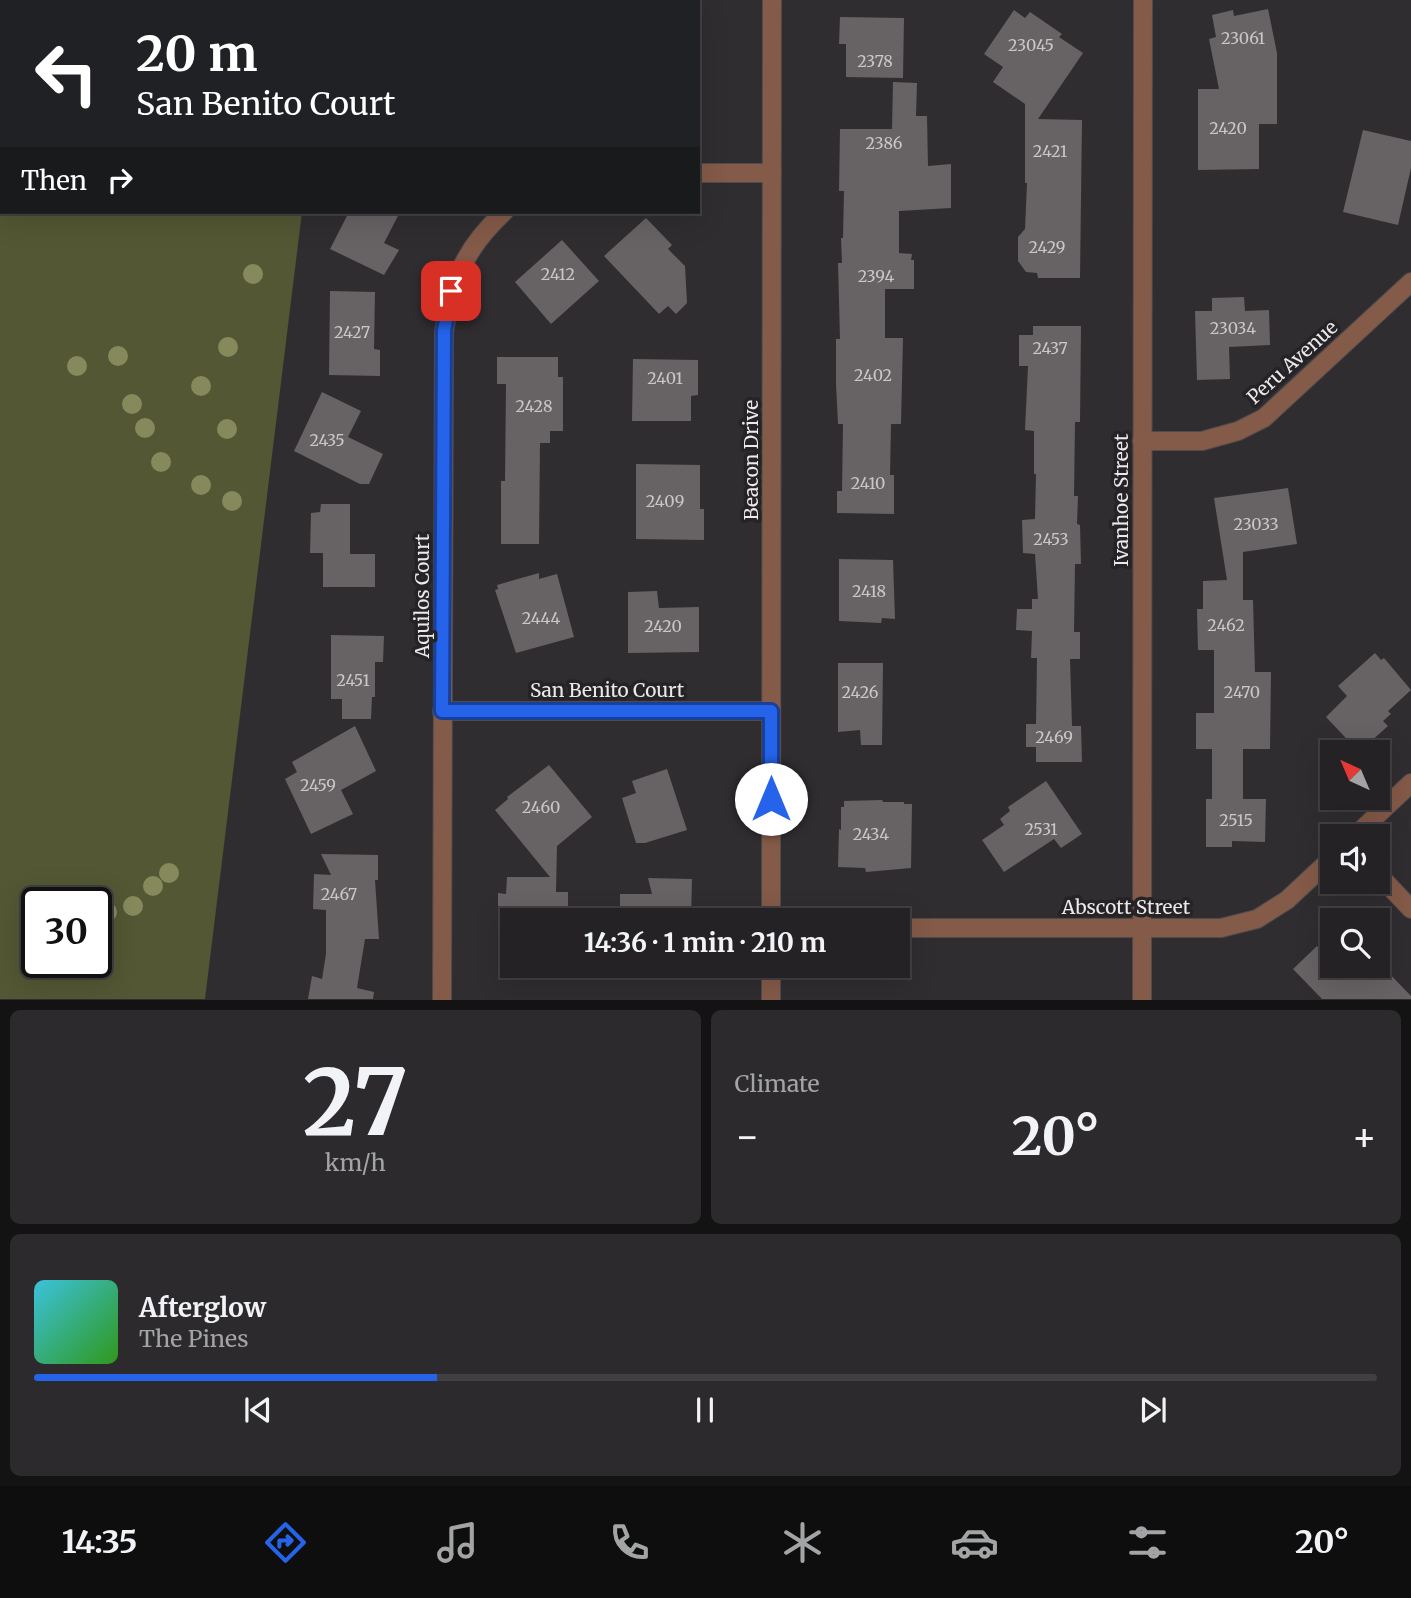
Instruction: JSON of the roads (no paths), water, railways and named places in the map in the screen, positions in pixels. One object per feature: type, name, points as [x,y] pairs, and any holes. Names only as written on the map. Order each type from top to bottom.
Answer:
[{"type":"street","name":"Beacon Drive","points":[[771,908],[772,0]]},
{"type":"street","name":"Ivanhoe Street","points":[[1142,999],[1143,0]]},
{"type":"street","points":[[700,173],[772,173]]},
{"type":"street","name":"Aquilos Court","points":[[442,999],[444,331],[451,291],[467,254],[486,228],[502,214]]},
{"type":"street","name":"Peru Avenue","points":[[1142,441],[1202,441],[1238,431],[1264,418],[1411,282]]},
{"type":"street","name":"San Benito Court","points":[[442,711],[771,711]]},
{"type":"street","points":[[1368,824],[1411,783]]},
{"type":"street","name":"Abscott Street","points":[[910,928],[1221,928],[1257,919],[1287,900],[1320,869]]},
{"type":"street","points":[[1390,887],[1411,909]]},
{"type":"street","points":[[771,978],[771,999]]}]
